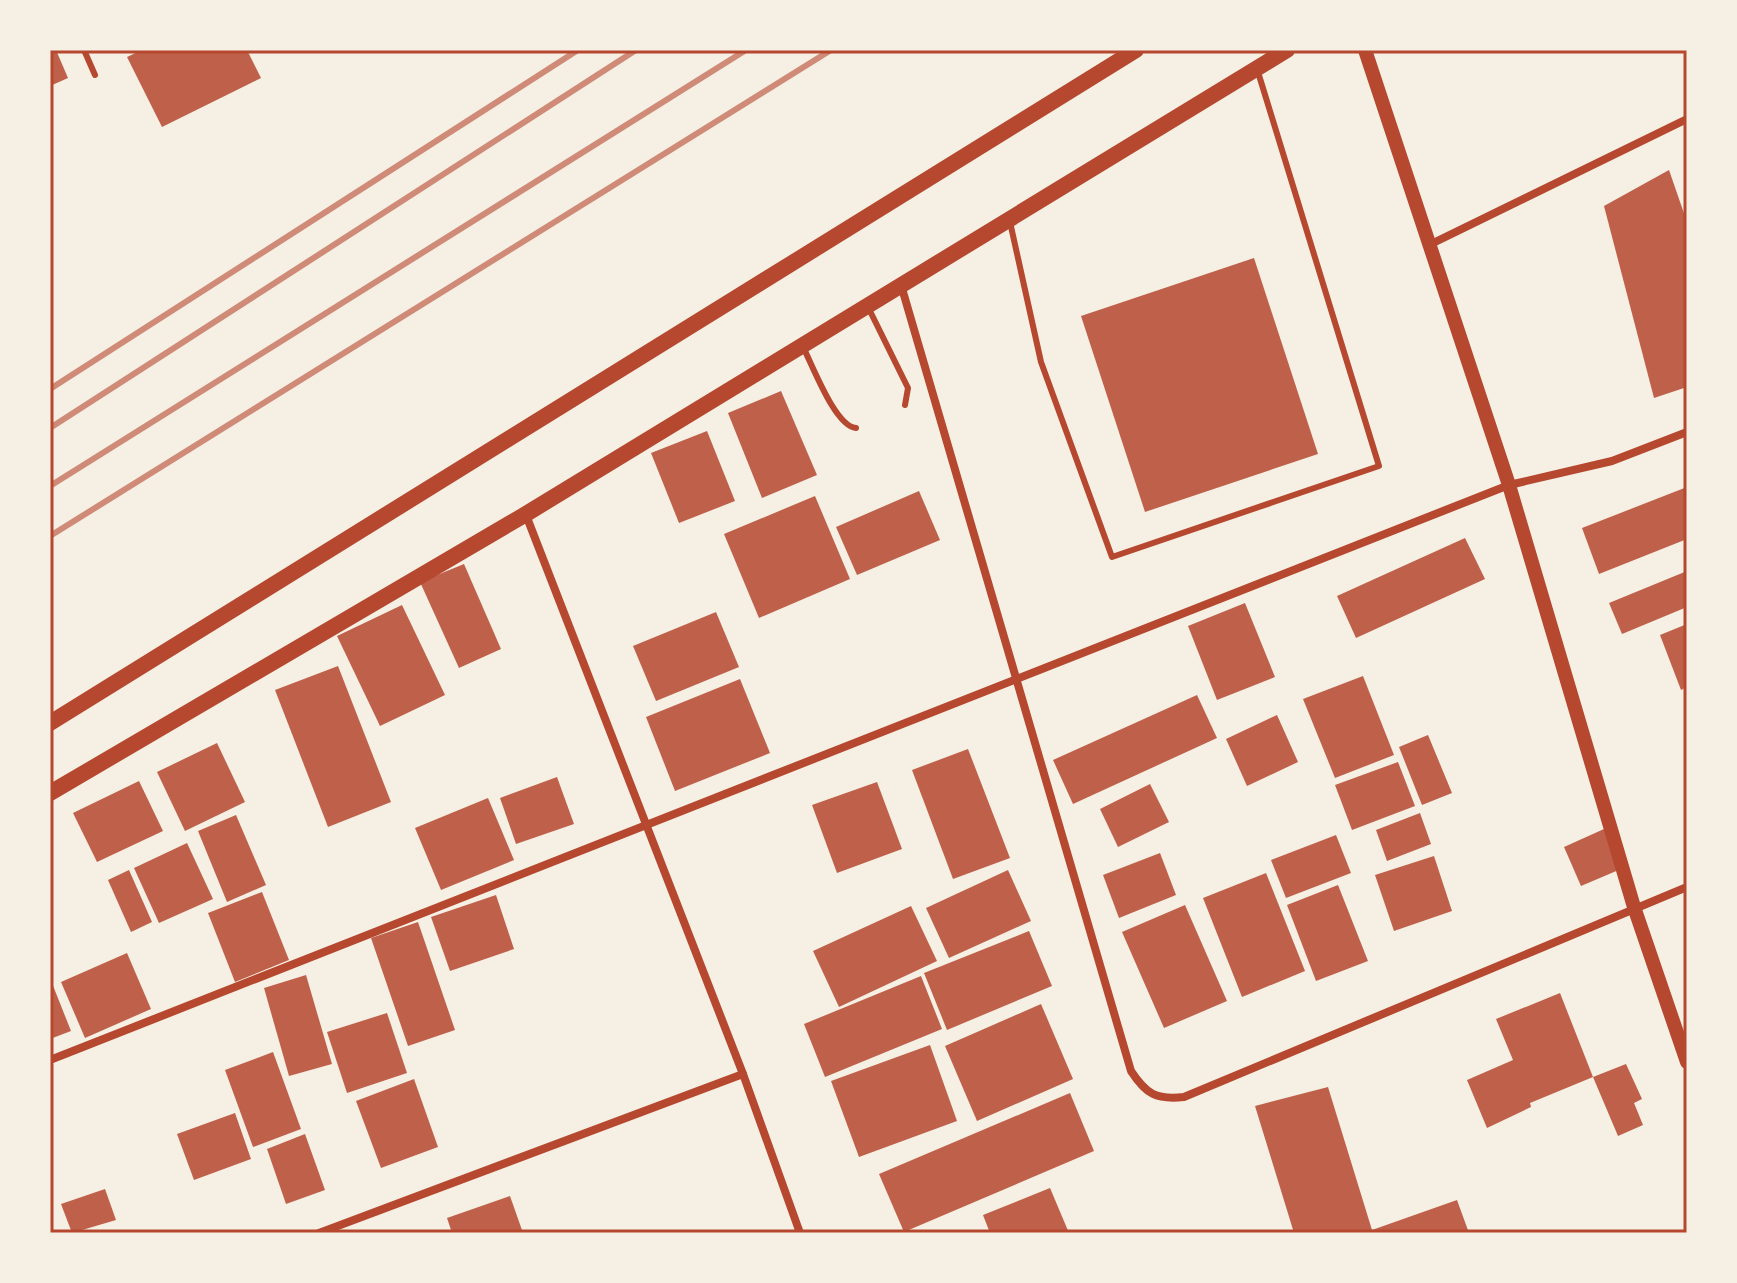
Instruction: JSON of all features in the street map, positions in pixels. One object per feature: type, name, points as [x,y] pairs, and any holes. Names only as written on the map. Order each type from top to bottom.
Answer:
[{"type":"main road","points":[[50,723],[1136,50]]},
{"type":"main road","points":[[50,793],[526,514],[1287,50]]},
{"type":"street","points":[[1365,50],[1509,485],[1634,907],[1687,1062]]},
{"type":"street","points":[[1429,245],[1687,119]]},
{"type":"street","points":[[901,285],[1131,1071],[1145,1092],[1162,1099],[1184,1097],[1687,887]]},
{"type":"street","points":[[50,1060],[1016,682],[1509,485],[1612,461],[1687,432]]},
{"type":"street","points":[[526,514],[743,1074],[800,1233]]},
{"type":"street","points":[[319,1233],[743,1074]]},
{"type":"lane","points":[[84,50],[95,75]]},
{"type":"lane","points":[[1010,219],[1041,362],[1112,557],[1379,466],[1257,68]]},
{"type":"lane","points":[[867,306],[908,388],[905,405]]},
{"type":"lane","points":[[802,345],[839,418],[849,427],[856,428]]},
{"type":"building","points":[[50,50],[56,50],[68,78],[50,86]]},
{"type":"building","points":[[142,50],[247,50],[261,78],[162,127],[127,57]]},
{"type":"building","points":[[1669,170],[1687,222],[1687,387],[1654,398],[1604,206]]},
{"type":"building","points":[[1254,258],[1318,454],[1145,512],[1081,316]]},
{"type":"building","points":[[781,391],[817,475],[762,498],[728,413]]},
{"type":"building","points":[[707,431],[735,501],[679,523],[651,453]]},
{"type":"building","points":[[1687,487],[1687,539],[1599,574],[1582,528]]},
{"type":"building","points":[[919,491],[940,540],[857,575],[836,527]]},
{"type":"building","points":[[815,496],[850,579],[759,618],[724,534]]},
{"type":"building","points":[[1465,538],[1485,579],[1356,638],[1337,596]]},
{"type":"building","points":[[464,564],[501,649],[459,668],[420,582]]},
{"type":"building","points":[[1687,571],[1687,607],[1622,634],[1609,603]]},
{"type":"building","points":[[1245,603],[1275,677],[1217,700],[1188,626]]},
{"type":"building","points":[[402,605],[445,695],[380,726],[337,636]]},
{"type":"building","points":[[716,612],[739,667],[656,701],[633,646]]},
{"type":"building","points":[[1687,624],[1687,687],[1681,690],[1660,635]]},
{"type":"building","points":[[338,666],[391,802],[328,827],[275,690]]},
{"type":"building","points":[[1363,676],[1394,755],[1335,778],[1303,699]]},
{"type":"building","points":[[740,679],[770,753],[675,791],[646,717]]},
{"type":"building","points":[[1197,695],[1217,738],[1073,804],[1053,760]]},
{"type":"building","points":[[1277,715],[1298,762],[1247,786],[1226,739]]},
{"type":"building","points":[[1428,735],[1452,793],[1422,805],[1399,747]]},
{"type":"building","points":[[217,743],[245,802],[185,831],[157,772]]},
{"type":"building","points":[[968,749],[1010,858],[953,879],[912,770]]},
{"type":"building","points":[[1398,762],[1415,806],[1352,830],[1335,785]]},
{"type":"building","points":[[557,777],[574,824],[516,844],[500,798]]},
{"type":"building","points":[[139,781],[163,831],[97,862],[73,813]]},
{"type":"building","points":[[877,782],[902,849],[837,873],[812,805]]},
{"type":"building","points":[[1150,784],[1169,822],[1118,847],[1100,809]]},
{"type":"building","points":[[488,798],[514,860],[441,890],[415,828]]},
{"type":"building","points":[[1420,813],[1431,844],[1387,861],[1376,830]]},
{"type":"building","points":[[236,815],[266,885],[227,902],[198,831]]},
{"type":"building","points":[[1604,829],[1621,869],[1581,886],[1564,847]]},
{"type":"building","points":[[1336,835],[1351,873],[1286,898],[1271,860]]},
{"type":"building","points":[[187,843],[213,899],[159,923],[134,868]]},
{"type":"building","points":[[1160,853],[1176,895],[1119,918],[1103,875]]},
{"type":"building","points":[[1434,856],[1452,911],[1394,931],[1375,875]]},
{"type":"building","points":[[129,870],[152,922],[131,932],[108,880]]},
{"type":"building","points":[[1008,870],[1031,921],[949,958],[926,908]]},
{"type":"building","points":[[1266,873],[1305,971],[1242,997],[1203,898]]},
{"type":"building","points":[[1338,885],[1368,961],[1316,981],[1287,905]]},
{"type":"building","points":[[262,892],[289,960],[235,982],[208,913]]},
{"type":"building","points":[[496,895],[514,949],[450,971],[431,917]]},
{"type":"building","points":[[1185,905],[1227,1001],[1164,1028],[1122,932]]},
{"type":"building","points":[[911,906],[937,961],[839,1007],[813,951]]},
{"type":"building","points":[[418,922],[455,1030],[408,1046],[371,938]]},
{"type":"building","points":[[1029,931],[1052,986],[947,1030],[924,973]]},
{"type":"building","points":[[127,953],[151,1009],[85,1038],[61,982]]},
{"type":"building","points":[[306,975],[332,1064],[289,1076],[264,988]]},
{"type":"building","points":[[921,976],[942,1029],[825,1077],[804,1024]]},
{"type":"building","points":[[50,978],[71,1031],[50,1039]]},
{"type":"building","points":[[1560,993],[1593,1077],[1530,1103],[1531,1107],[1487,1128],[1467,1080],[1513,1060],[1496,1019]]},
{"type":"building","points":[[1041,1004],[1073,1079],[977,1121],[945,1046]]},
{"type":"building","points":[[387,1013],[407,1073],[347,1093],[327,1032]]},
{"type":"building","points":[[930,1045],[957,1121],[859,1157],[831,1081]]},
{"type":"building","points":[[273,1052],[301,1129],[253,1147],[225,1070]]},
{"type":"building","points":[[1626,1064],[1642,1099],[1634,1103],[1643,1125],[1618,1136],[1593,1077]]},
{"type":"building","points":[[414,1079],[438,1147],[381,1168],[356,1101]]},
{"type":"building","points":[[1328,1087],[1372,1230],[1457,1200],[1469,1233],[1294,1233],[1255,1106]]},
{"type":"building","points":[[1070,1093],[1094,1151],[904,1232],[879,1174]]},
{"type":"building","points":[[235,1113],[251,1159],[194,1180],[177,1134]]},
{"type":"building","points":[[305,1134],[325,1190],[286,1204],[267,1149]]},
{"type":"building","points":[[1050,1188],[1069,1233],[990,1233],[983,1215]]},
{"type":"building","points":[[105,1189],[116,1220],[72,1233],[61,1204]]},
{"type":"building","points":[[510,1196],[523,1233],[452,1233],[447,1218]]},
{"type":"railway","points":[[50,389],[578,50]]},
{"type":"railway","points":[[50,428],[636,50]]},
{"type":"railway","points":[[50,486],[746,50]]},
{"type":"railway","points":[[50,536],[831,50]]}]
